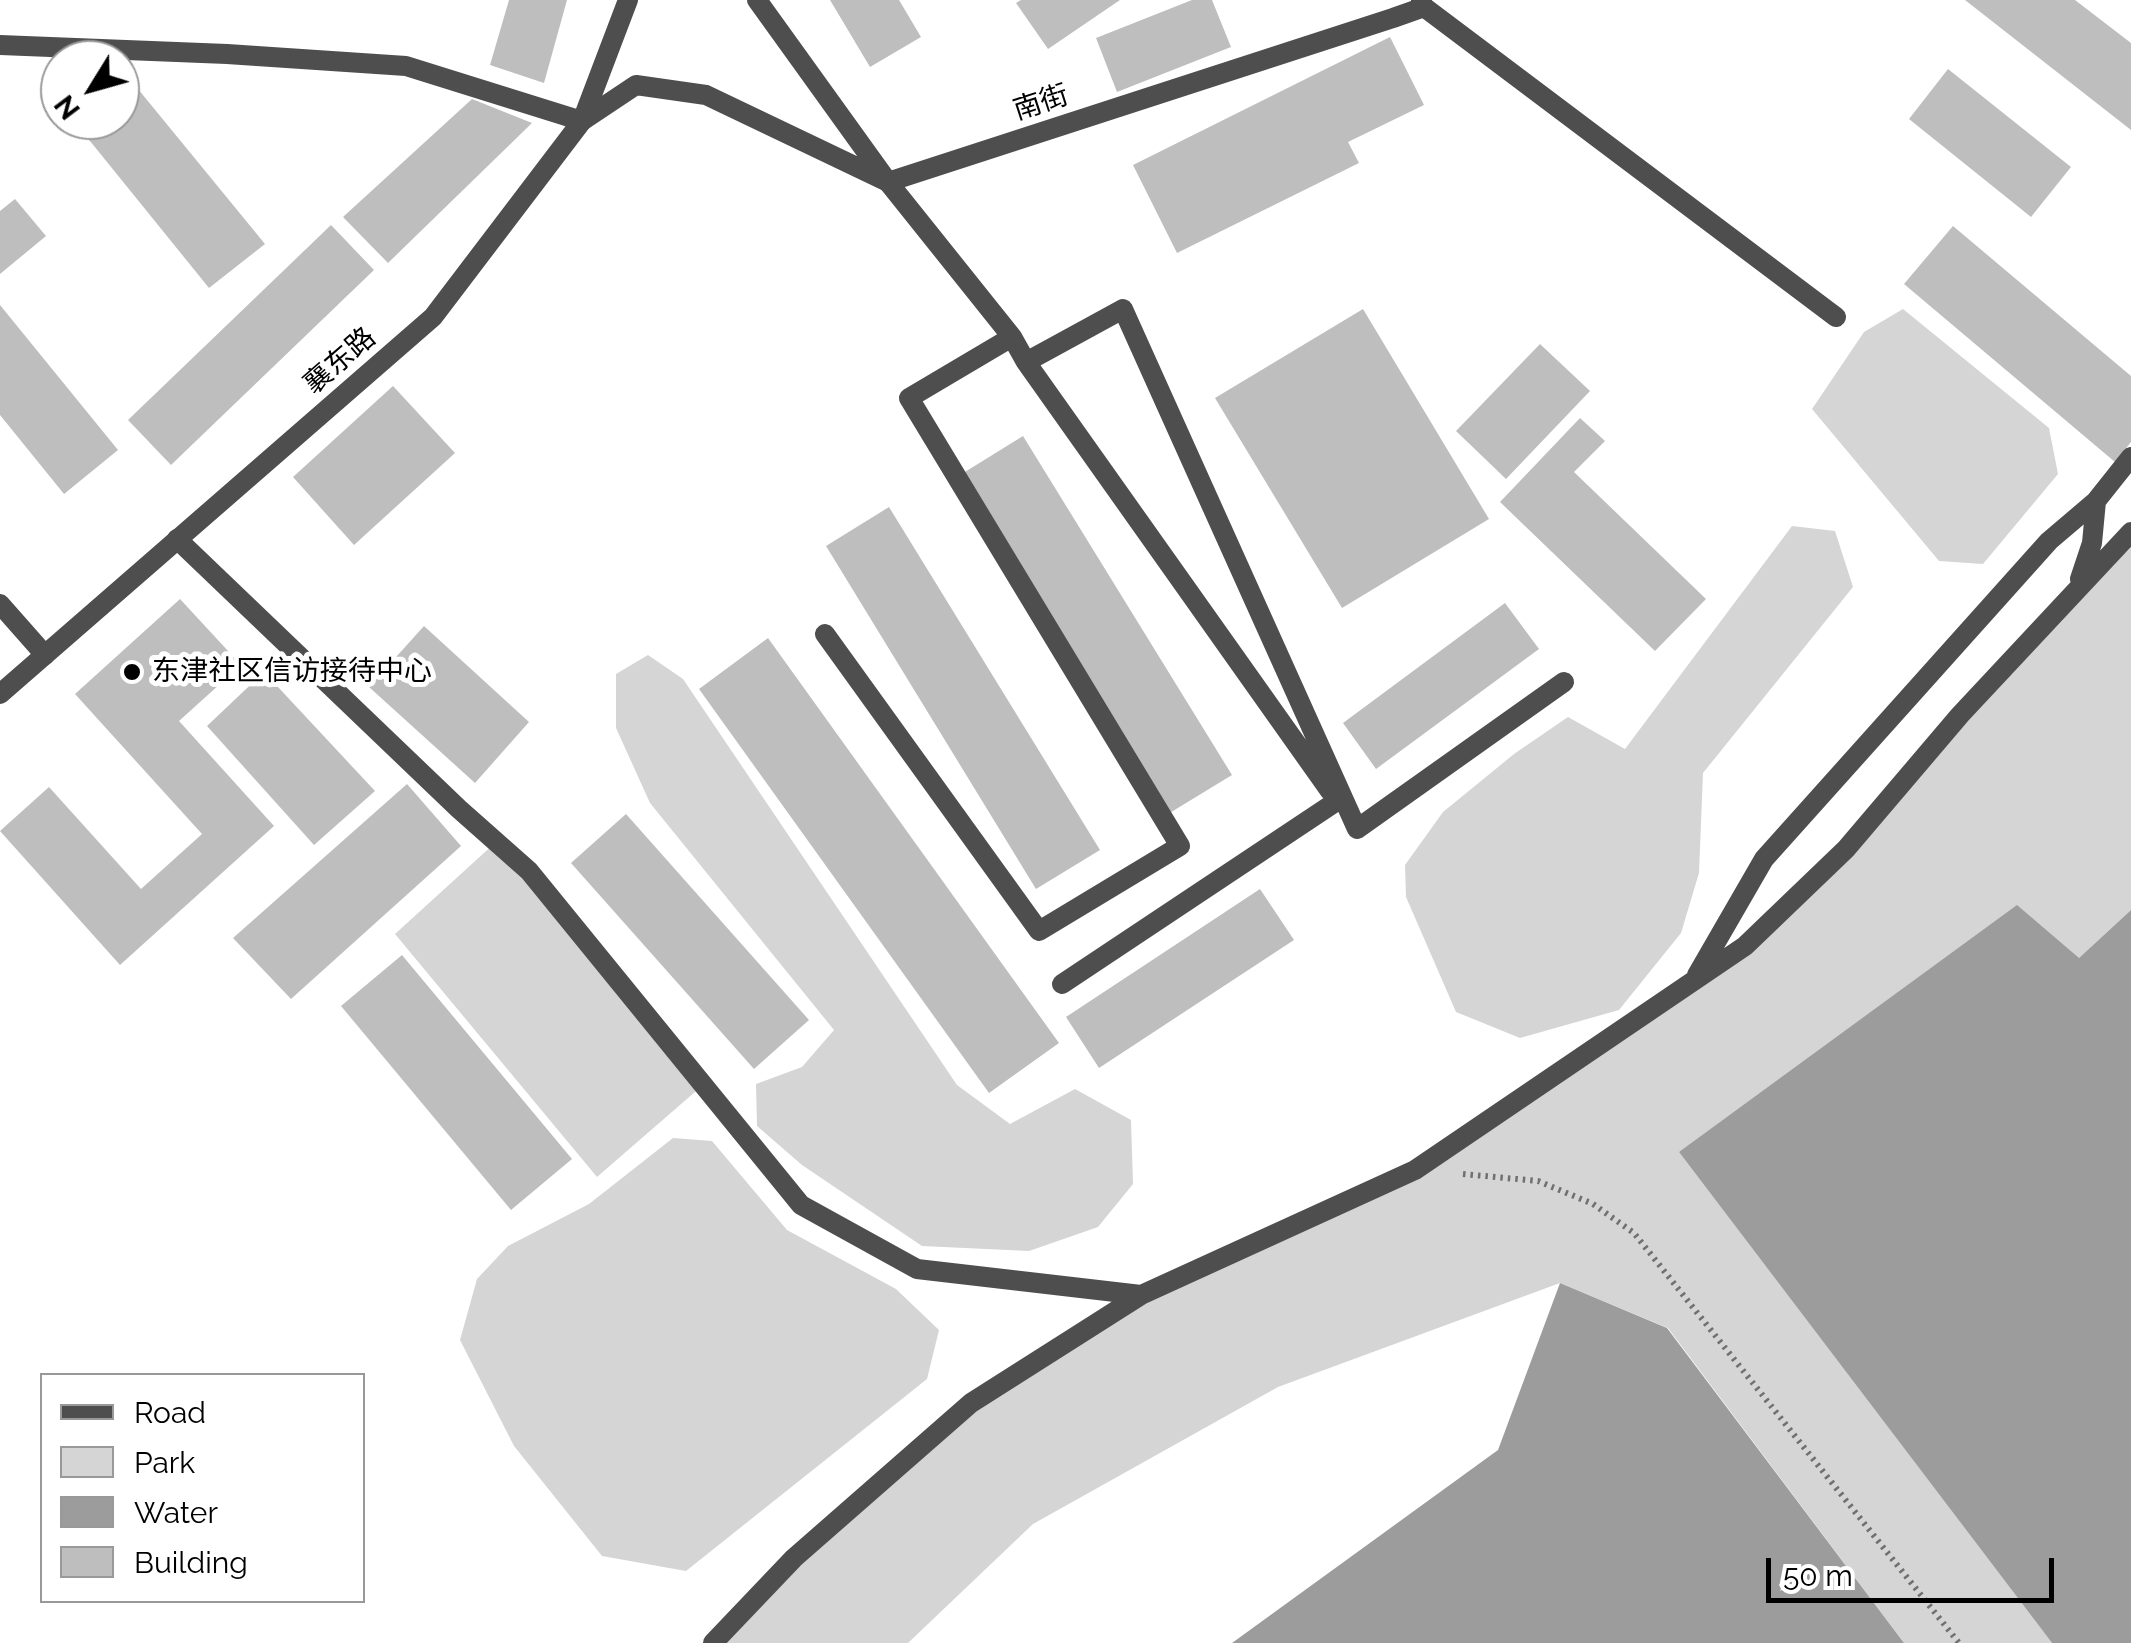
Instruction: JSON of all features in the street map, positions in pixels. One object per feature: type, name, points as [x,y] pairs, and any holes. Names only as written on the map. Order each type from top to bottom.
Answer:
[{"type":"street","name":"襄东路","points":[[0,694],[432,317],[582,120],[628,0]]},
{"type":"street","points":[[757,0],[888,182],[1012,337],[1358,829]]},
{"type":"street","points":[[1429,2],[1836,316]]},
{"type":"street","name":"南街","points":[[888,182],[1429,2]]},
{"type":"street","points":[[0,46],[227,54],[406,66],[582,120],[636,85],[706,95],[888,182]]},
{"type":"street","points":[[1026,362],[1123,309],[1358,829]]},
{"type":"street","points":[[824,634],[1039,931],[1180,846],[910,398],[1012,337]]},
{"type":"street","points":[[1693,981],[1764,859],[2049,541],[2096,501],[2131,457]]},
{"type":"street","points":[[2078,586],[2092,543],[2096,501]]},
{"type":"street","points":[[713,1643],[794,1558],[971,1403],[1142,1295],[1415,1170],[1744,946],[1846,850],[1960,715],[2131,532]]},
{"type":"street","points":[[177,540],[458,809],[529,871],[801,1205],[916,1269],[1142,1295]]},
{"type":"street","points":[[0,604],[44,655]]},
{"type":"street","points":[[1358,829],[1564,682]]},
{"type":"street","points":[[1062,984],[1338,801]]},
{"type":"path","points":[[1415,1170],[1538,1181],[1593,1204],[1634,1233],[1959,1643]]},
{"type":"green space","points":[[1903,309],[2049,428],[2058,474],[1983,564],[1939,561],[1812,409],[1864,332]]},
{"type":"green space","points":[[1792,526],[1835,531],[1853,587],[1703,773],[1699,873],[1681,933],[1619,1010],[1520,1038],[1456,1012],[1406,897],[1405,865],[1443,812],[1514,754],[1568,717],[1625,749]]},
{"type":"green space","points":[[2131,532],[2131,910],[2079,958],[1679,1152],[2052,1643],[1904,1643],[1668,1328],[1560,1283],[1278,1387],[1033,1524],[908,1643],[713,1643],[971,1403],[1141,1295],[1415,1170],[1745,946]]},
{"type":"green space","points":[[648,655],[683,679],[957,1085],[1010,1124],[1075,1089],[1131,1120],[1133,1184],[1098,1227],[1029,1251],[922,1246],[802,1165],[757,1126],[756,1084],[802,1067],[834,1030],[650,803],[616,728],[616,674]]},
{"type":"green space","points":[[496,842],[703,1085],[597,1177],[395,934]]},
{"type":"green space","points":[[673,1138],[712,1141],[787,1230],[896,1289],[939,1330],[927,1379],[686,1571],[602,1556],[514,1446],[460,1340],[477,1279],[508,1246],[589,1204]]},
{"type":"water","points":[[2017,905],[2079,958],[2131,910],[2131,1643],[2052,1643],[1679,1152]]},
{"type":"water","points":[[1560,1283],[1667,1328],[1904,1643],[1232,1643],[1498,1450]]},
{"type":"building","points":[[509,0],[567,0],[544,83],[490,65]]},
{"type":"building","points":[[830,0],[899,0],[921,37],[870,67]]},
{"type":"building","points":[[1120,0],[1048,49],[1016,3]]},
{"type":"building","points":[[1192,0],[1212,0],[1231,47],[1117,92],[1096,38]]},
{"type":"building","points":[[1965,0],[2075,0],[2131,43],[2131,130]]},
{"type":"building","points":[[1390,37],[1424,105],[1348,142],[1359,163],[1177,253],[1133,165]]},
{"type":"building","points":[[1948,69],[2071,167],[2031,217],[1909,119]]},
{"type":"building","points":[[140,91],[265,244],[209,288],[89,140],[140,140]]},
{"type":"building","points":[[472,99],[532,123],[388,263],[343,217]]},
{"type":"building","points":[[15,199],[46,236],[0,274],[0,211]]},
{"type":"building","points":[[331,225],[374,270],[171,465],[128,420]]},
{"type":"building","points":[[1953,226],[2131,376],[2131,442],[2115,462],[1904,284]]},
{"type":"building","points":[[0,305],[118,450],[64,494],[0,415]]},
{"type":"building","points":[[1363,309],[1489,519],[1342,608],[1215,398]]},
{"type":"building","points":[[1540,344],[1590,391],[1506,479],[1456,431]]},
{"type":"building","points":[[393,386],[455,453],[354,545],[293,477]]},
{"type":"building","points":[[1580,418],[1605,441],[1574,472],[1706,599],[1655,651],[1500,502]]},
{"type":"building","points":[[1023,436],[1232,775],[1168,814],[960,475]]},
{"type":"building","points":[[889,507],[1100,850],[1036,889],[826,546]]},
{"type":"building","points":[[180,599],[241,665],[179,721],[274,826],[120,965],[0,831],[49,787],[141,889],[202,834],[75,694]]},
{"type":"building","points":[[1505,603],[1539,649],[1376,769],[1343,723]]},
{"type":"building","points":[[424,626],[529,722],[475,783],[369,687]]},
{"type":"building","points":[[768,638],[1059,1043],[989,1093],[699,689]]},
{"type":"building","points":[[264,672],[375,791],[314,845],[207,726]]},
{"type":"building","points":[[407,784],[461,846],[291,999],[233,938]]},
{"type":"building","points":[[626,814],[809,1020],[754,1069],[571,863]]},
{"type":"building","points":[[1260,889],[1294,940],[1099,1068],[1066,1017]]},
{"type":"building","points":[[402,955],[572,1159],[511,1210],[341,1006]]},
{"type":"place","name":"东津社区信访接待中心","points":[[132,672]]}]
